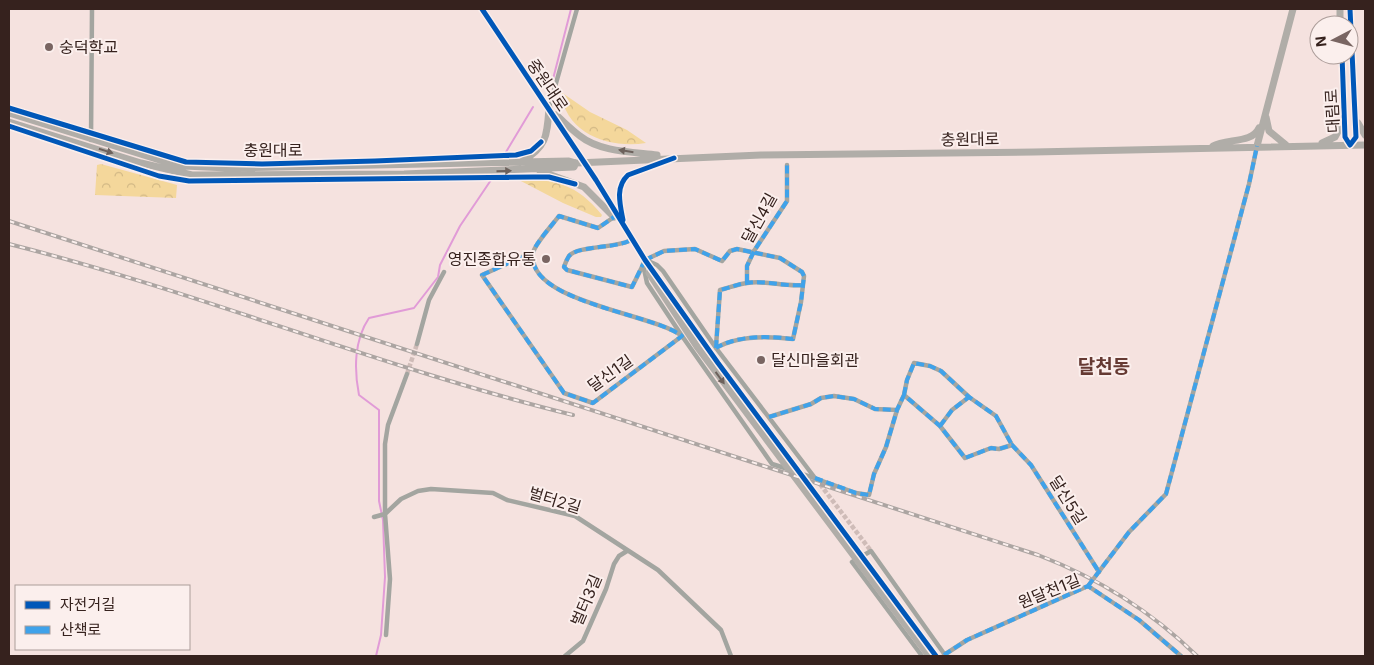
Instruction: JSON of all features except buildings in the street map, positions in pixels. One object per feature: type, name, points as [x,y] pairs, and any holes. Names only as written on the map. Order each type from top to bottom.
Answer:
[{"type":"street","points":[[90,146],[92,9]]},
{"type":"street","name":"중원대로","points":[[482,9],[584,162],[644,262]]},
{"type":"street","points":[[521,162],[540,149],[544,141],[549,108],[577,9]]},
{"type":"street","points":[[1088,586],[1129,532],[1166,494],[1249,184],[1265,114],[1293,9]]},
{"type":"street","name":"대림로","points":[[1342,65],[1345,137],[1350,145],[1356,137],[1350,9]]},
{"type":"street","points":[[549,108],[581,138],[608,148],[674,158]]},
{"type":"street","name":"충원대로","points":[[9,113],[144,156],[193,167],[245,168],[521,162],[576,163],[674,158],[1365,145]]},
{"type":"street","points":[[1265,114],[1269,130],[1286,145]]},
{"type":"street","points":[[1210,147],[1222,141],[1253,135],[1265,114]]},
{"type":"street","points":[[1317,145],[1335,137],[1340,132],[1344,117]]},
{"type":"street","points":[[1355,117],[1365,135]]},
{"type":"street","name":"충원대로","points":[[9,122],[164,170],[192,175],[404,174],[538,170],[574,167],[576,163]]},
{"type":"street","points":[[624,227],[619,194],[623,179],[628,175],[674,158]]},
{"type":"street","name":"달신4길","points":[[747,282],[747,266],[754,251],[787,201],[787,165]]},
{"type":"street","points":[[538,170],[584,187],[614,217]]},
{"type":"street","name":"중원대로","points":[[592,176],[592,181],[614,217],[655,279]]},
{"type":"street","name":"달신1길","points":[[614,217],[598,228],[559,216],[533,252],[482,275],[564,393],[593,403],[682,336]]},
{"type":"street","points":[[629,241],[619,246],[579,251],[569,255],[564,267],[567,270],[632,287],[644,262],[664,251],[695,249],[722,261],[730,251],[737,249],[754,251],[780,258],[802,272],[804,276],[793,339],[773,337],[728,340],[716,348]]},
{"type":"street","points":[[533,252],[534,263],[545,281],[559,292],[634,315],[674,330],[682,336]]},
{"type":"street","points":[[644,262],[647,283],[772,464],[815,478]]},
{"type":"street","points":[[644,262],[656,265],[663,271],[716,348],[815,478]]},
{"type":"street","points":[[417,344],[429,300],[444,272]]},
{"type":"street","points":[[655,279],[698,348],[929,656]]},
{"type":"street","points":[[655,279],[936,656]]},
{"type":"street","points":[[716,348],[720,290],[747,282],[783,283],[788,286],[802,285]]},
{"type":"street","name":"달신5길","points":[[815,478],[856,493],[869,494],[874,474],[886,447],[914,363],[930,366],[941,371],[969,397],[996,416],[1012,445],[1031,465],[1100,572]]},
{"type":"street","points":[[386,635],[390,579],[385,514],[385,444],[388,425],[407,374]]},
{"type":"street","points":[[904,395],[940,426],[964,458],[991,448],[999,449],[1012,445]]},
{"type":"street","points":[[769,417],[811,404],[821,398],[834,396],[854,399],[875,409],[897,410]]},
{"type":"street","points":[[940,426],[952,410],[969,397]]},
{"type":"street","name":"벌터2길","points":[[385,514],[402,499],[418,491],[493,493],[507,500],[575,516],[658,570],[721,630],[731,656]]},
{"type":"street","points":[[374,517],[385,514]]},
{"type":"street","name":"벌터3길","points":[[565,656],[583,641],[606,588],[614,564],[619,556],[628,551]]},
{"type":"street","points":[[922,656],[852,562],[871,551],[945,655]]},
{"type":"street","name":"원달천1길","points":[[945,655],[967,640],[1088,586],[1139,620],[1181,656]]},
{"type":"green space","points":[[561,92],[590,112],[627,130],[646,143],[618,143],[604,141],[592,136],[571,119],[564,106]]},
{"type":"green space","points":[[101,164],[177,185],[176,198],[95,195],[97,165]]},
{"type":"green space","points":[[517,179],[554,182],[564,185],[583,196],[602,215],[601,217],[596,217],[563,203]]},
{"type":"waterway","points":[[553,79],[571,9]]},
{"type":"waterway","points":[[506,152],[533,107]]},
{"type":"waterway","points":[[376,656],[381,635],[385,577],[383,520],[379,501],[379,410],[359,395],[356,376],[356,355],[360,336],[369,318],[414,308],[438,277],[440,265],[460,226],[491,180]]},
{"type":"tunnel","points":[[407,374],[417,344]]},
{"type":"tunnel","points":[[816,479],[871,551]]},
{"type":"railway","points":[[9,221],[1038,555],[1082,574],[1123,597],[1161,624],[1197,656]]},
{"type":"railway","points":[[9,244],[150,284],[431,375],[573,415]]},
{"type":"marked path","points":[[1088,586],[1129,532],[1166,494],[1249,184],[1257,146]]},
{"type":"marked path","points":[[747,282],[747,266],[754,251],[787,201],[787,165]]},
{"type":"marked path","points":[[533,252],[482,275],[564,393],[593,403],[682,336],[645,320],[569,295],[549,283],[536,270],[534,249],[559,216],[598,228],[614,217]]},
{"type":"marked path","points":[[629,241],[580,250],[569,256],[564,267],[567,270],[632,287],[643,264]]},
{"type":"marked path","points":[[645,260],[664,251],[695,249],[722,261],[730,251],[737,249],[780,258],[802,272],[804,276],[801,302],[793,339],[774,337],[743,339],[716,348]]},
{"type":"marked path","points":[[716,348],[720,290],[754,282],[802,285]]},
{"type":"marked path","points":[[904,395],[907,380],[914,363],[930,366],[941,371],[969,397],[996,416],[1012,445]]},
{"type":"marked path","points":[[769,417],[811,404],[821,398],[834,396],[854,399],[875,409],[897,410],[904,395],[940,426],[965,458],[991,448],[999,449],[1012,445],[1031,465],[1099,572]]},
{"type":"marked path","points":[[940,426],[952,410],[969,397]]},
{"type":"marked path","points":[[815,478],[856,493],[869,495],[874,474],[886,447],[897,410]]},
{"type":"marked path","points":[[944,655],[967,640],[1088,586],[1139,620],[1181,656]]},
{"type":"cycle path","points":[[482,9],[596,180],[645,260],[718,363],[936,656]]},
{"type":"cycle path","points":[[1350,9],[1350,15]]},
{"type":"cycle path","points":[[1342,65],[1345,137],[1350,145],[1356,137],[1353,65]]},
{"type":"cycle path","points":[[9,108],[186,162],[262,164],[516,155],[531,151],[541,142]]},
{"type":"cycle path","points":[[9,126],[159,176],[189,181],[549,177],[575,184]]},
{"type":"cycle path","points":[[623,220],[620,190],[628,175],[674,158]]},
{"type":"place","name":"숭덕학교","points":[[49,47]]},
{"type":"place","name":"영진종합유통","points":[[546,259]]},
{"type":"place","name":"달신마을회관","points":[[761,360]]},
{"type":"district","name":"달천동","points":[[1104,366]]}]
